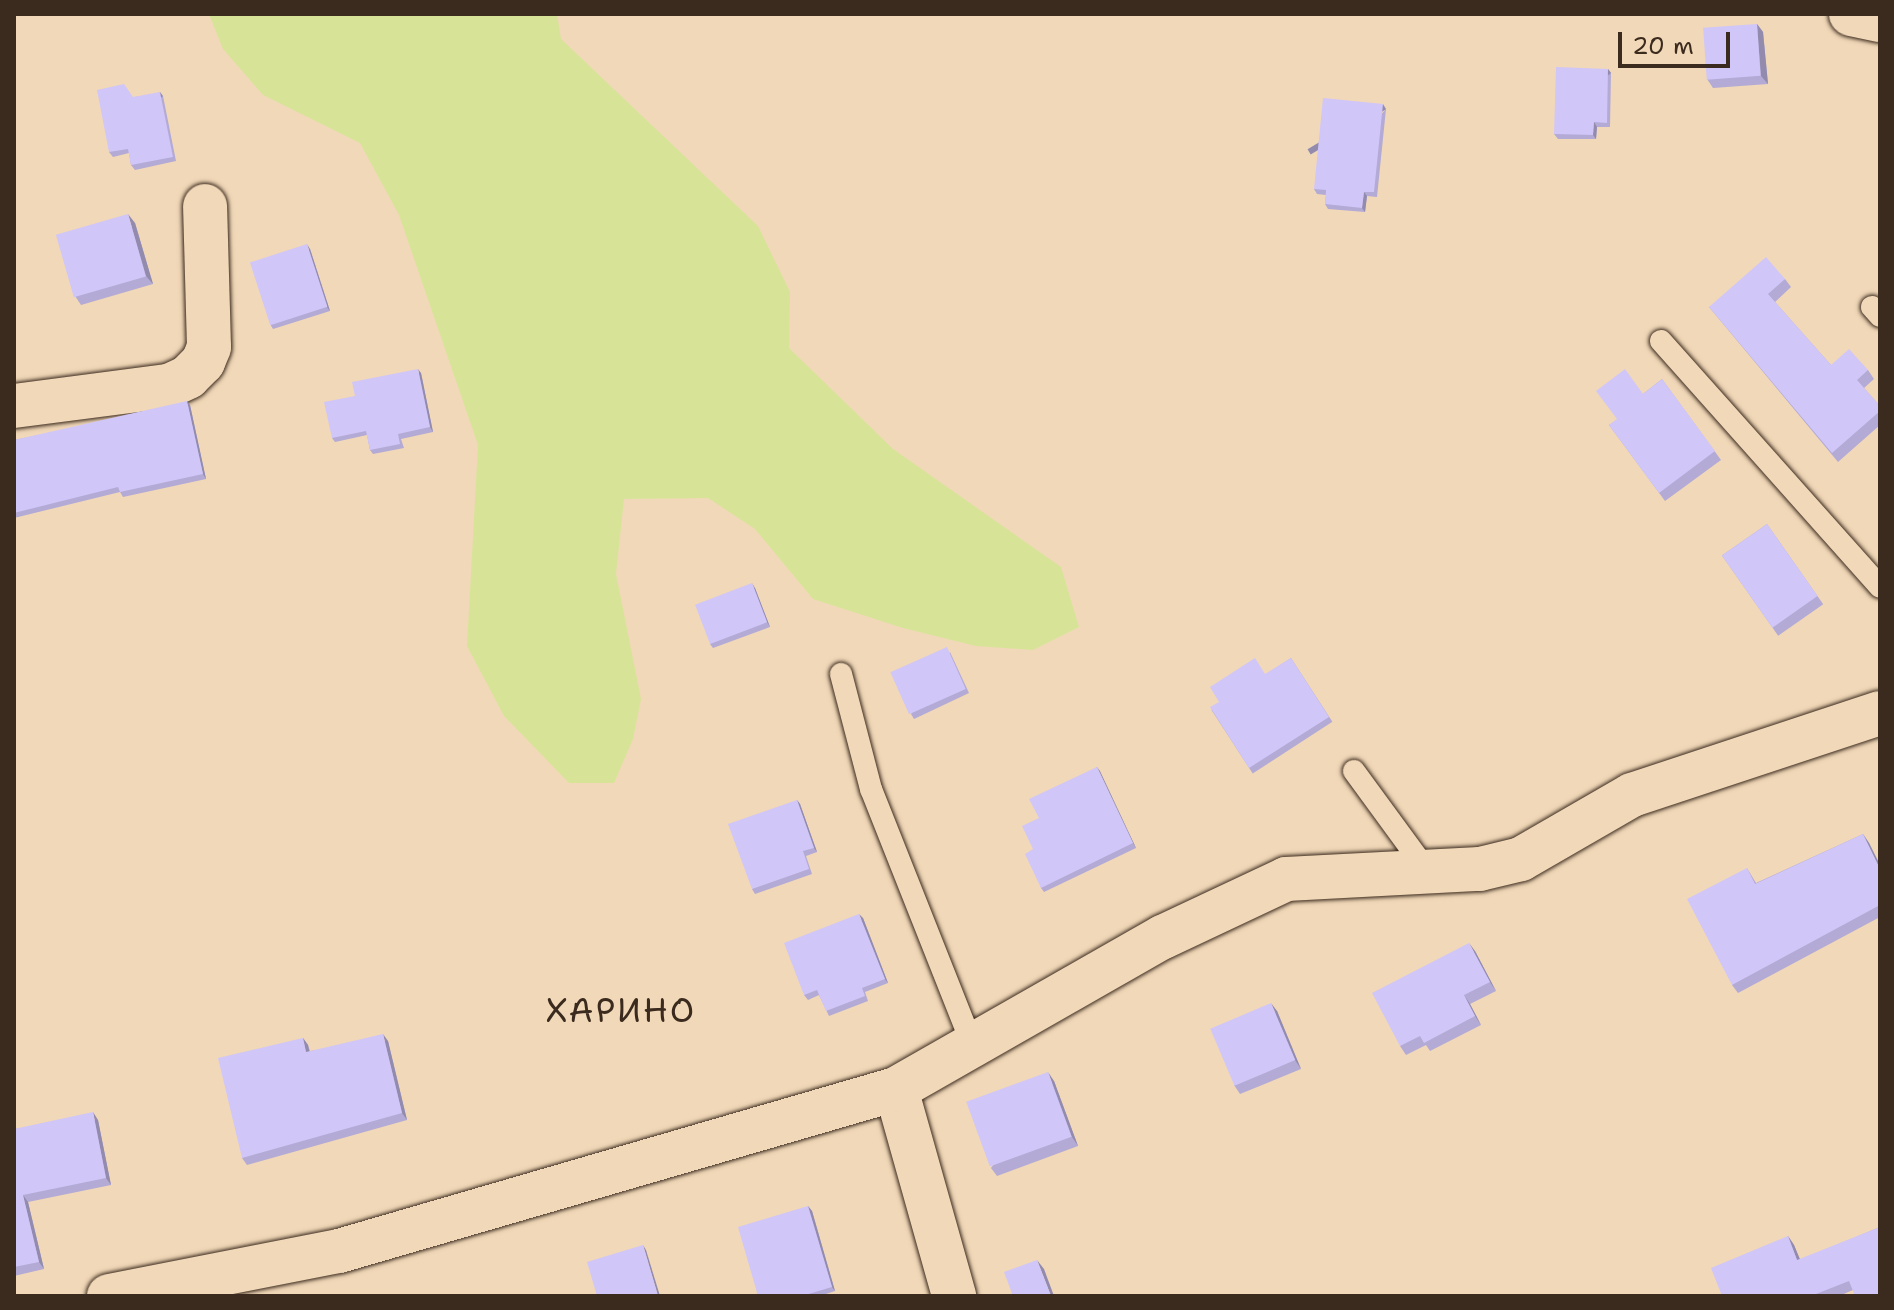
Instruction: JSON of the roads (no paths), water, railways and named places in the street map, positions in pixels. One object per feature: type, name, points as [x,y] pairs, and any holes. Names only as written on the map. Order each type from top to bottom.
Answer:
[{"type":"street","points":[[1851,14],[1880,20]]},
{"type":"street","points":[[14,406],[169,386],[188,377],[203,362],[209,347],[205,206]]},
{"type":"street","points":[[109,1296],[339,1251],[896,1089],[1163,937],[1286,879],[1480,869],[1521,859],[1632,795],[1880,713]]},
{"type":"street","points":[[896,1089],[954,1296]]},
{"type":"lane","points":[[1661,341],[1880,587]]},
{"type":"lane","points":[[841,674],[871,789],[973,1046]]},
{"type":"lane","points":[[1354,771],[1428,872]]},
{"type":"district","name":"ХАРИНО","points":[[621,1011]]}]
